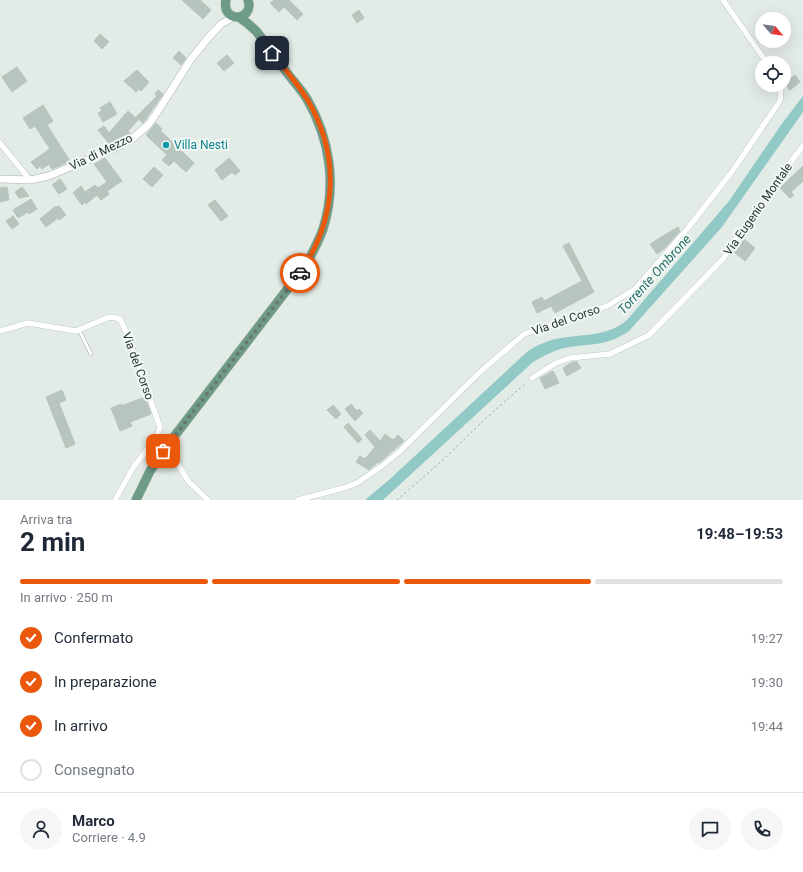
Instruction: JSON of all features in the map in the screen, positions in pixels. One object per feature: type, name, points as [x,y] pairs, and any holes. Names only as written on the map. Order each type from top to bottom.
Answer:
[{"type":"main road","points":[[136,500],[150,471],[163,451],[306,265],[323,230],[328,212],[331,194],[331,176],[322,130],[307,99],[255,30],[237,17],[230,15],[226,10],[226,0]]},
{"type":"main road","points":[[248,0],[248,10],[255,30]]},
{"type":"main road","points":[[237,17],[246,13],[248,10]]},
{"type":"street","points":[[723,0],[762,56]]},
{"type":"street","points":[[221,24],[226,10]]},
{"type":"street","points":[[221,24],[237,17]]},
{"type":"street","name":"Via di Mezzo","points":[[0,179],[30,180],[43,178],[117,147],[133,138],[149,124],[191,59],[221,24]]},
{"type":"street","name":"Via del Corso","points":[[298,500],[346,488],[357,483],[382,466],[399,452],[480,372],[524,334],[572,319],[606,306],[635,289],[688,228],[731,173],[780,101],[781,92]]},
{"type":"street","points":[[0,143],[30,180]]},
{"type":"street","name":"Via Eugenio Montale","points":[[532,378],[556,363],[570,358],[610,354],[649,335],[723,260],[738,236],[755,218],[792,160],[803,146]]},
{"type":"street","name":"Via del Corso","points":[[0,331],[28,323],[71,331],[79,330],[107,318],[112,317],[120,319],[128,336],[160,425],[160,430],[133,468],[115,500]]},
{"type":"street","points":[[174,457],[188,481],[208,500]]},
{"type":"lane","points":[[79,330],[91,354]]},
{"type":"path","points":[[397,500],[532,378]]},
{"type":"water","points":[[803,96],[803,112],[722,227],[629,331],[613,340],[598,344],[573,346],[560,349],[533,362],[383,500],[365,500],[390,479],[528,351],[553,340],[604,332],[627,320],[729,201],[781,125]]},
{"type":"building","points":[[182,0],[200,0],[211,10],[203,19]]},
{"type":"building","points":[[274,0],[289,0],[303,14],[297,20],[284,7],[279,12],[270,3]]},
{"type":"building","points":[[359,10],[364,18],[357,23],[352,15]]},
{"type":"building","points":[[100,34],[109,42],[102,49],[94,41]]},
{"type":"building","points":[[179,51],[186,58],[181,65],[173,58]]},
{"type":"building","points":[[227,55],[234,63],[224,71],[217,63]]},
{"type":"building","points":[[17,67],[27,81],[12,92],[2,77]]},
{"type":"building","points":[[137,70],[149,82],[141,91],[139,89],[136,92],[124,81]]},
{"type":"building","points":[[795,75],[800,82],[791,89],[791,78]]},
{"type":"building","points":[[158,90],[163,94],[143,123],[136,117],[157,96],[155,94]]},
{"type":"building","points":[[110,102],[117,114],[103,122],[98,113],[102,111],[100,108]]},
{"type":"building","points":[[43,105],[53,121],[47,125],[70,161],[52,169],[49,164],[42,169],[40,166],[37,169],[31,162],[50,149],[35,126],[30,129],[23,118]]},
{"type":"building","points":[[128,111],[138,120],[128,131],[130,134],[110,145],[98,130],[104,126],[109,133]]},
{"type":"building","name":"Villa Nesti","points":[[156,123],[162,129],[160,130],[194,163],[186,172],[174,161],[169,166],[162,160],[167,155],[146,135]]},
{"type":"building","points":[[105,158],[122,181],[107,191],[109,194],[101,200],[97,195],[86,204],[85,202],[82,205],[73,193],[81,186],[85,192],[95,185],[98,188],[107,182],[94,164]]},
{"type":"building","points":[[229,158],[240,171],[235,175],[232,172],[222,180],[215,170]]},
{"type":"building","points":[[803,166],[803,181],[791,192],[794,195],[790,198],[780,188]]},
{"type":"building","points":[[154,167],[163,175],[152,187],[143,179]]},
{"type":"building","points":[[60,179],[67,189],[59,194],[52,185]]},
{"type":"building","points":[[7,187],[9,200],[0,202],[0,188]]},
{"type":"building","points":[[22,187],[29,196],[19,198],[15,192]]},
{"type":"building","points":[[31,199],[37,209],[18,218],[13,210]]},
{"type":"building","points":[[215,200],[228,216],[221,221],[208,205]]},
{"type":"building","points":[[56,206],[59,206],[66,215],[59,220],[58,218],[46,227],[40,219]]},
{"type":"building","points":[[13,216],[19,224],[12,229],[6,221]]},
{"type":"building","points":[[678,227],[680,231],[665,248],[657,254],[650,244]]},
{"type":"building","points":[[744,239],[755,248],[745,261],[734,252]]},
{"type":"building","points":[[569,243],[594,292],[555,313],[551,306],[537,313],[532,302],[542,297],[544,301],[582,281],[563,246]]},
{"type":"building","points":[[572,362],[577,362],[581,368],[567,376],[563,368]]},
{"type":"building","points":[[553,371],[559,383],[545,389],[540,378]]},
{"type":"building","points":[[62,390],[66,400],[59,403],[75,444],[66,448],[46,397]]},
{"type":"building","points":[[145,397],[151,414],[130,422],[132,426],[120,431],[111,408]]},
{"type":"building","points":[[351,404],[357,411],[359,409],[363,413],[355,421],[345,409]]},
{"type":"building","points":[[333,405],[341,414],[336,419],[327,410]]},
{"type":"building","points":[[348,423],[362,439],[358,443],[344,427]]},
{"type":"building","points":[[370,430],[380,441],[385,434],[393,440],[398,435],[404,441],[369,470],[356,462],[360,456],[365,459],[375,447],[365,435]]},
{"type":"way so far","points":[[163,451],[186,419],[300,273]]},
{"type":"place","name":"Villa Nesti","points":[[166,145]]},
{"type":"route","points":[[272,53],[307,99],[322,130],[329,160],[331,194],[328,212],[323,230],[306,265],[300,273]]},
{"type":"water label","name":"Torrente Ombrone","points":[[654,274]]}]
